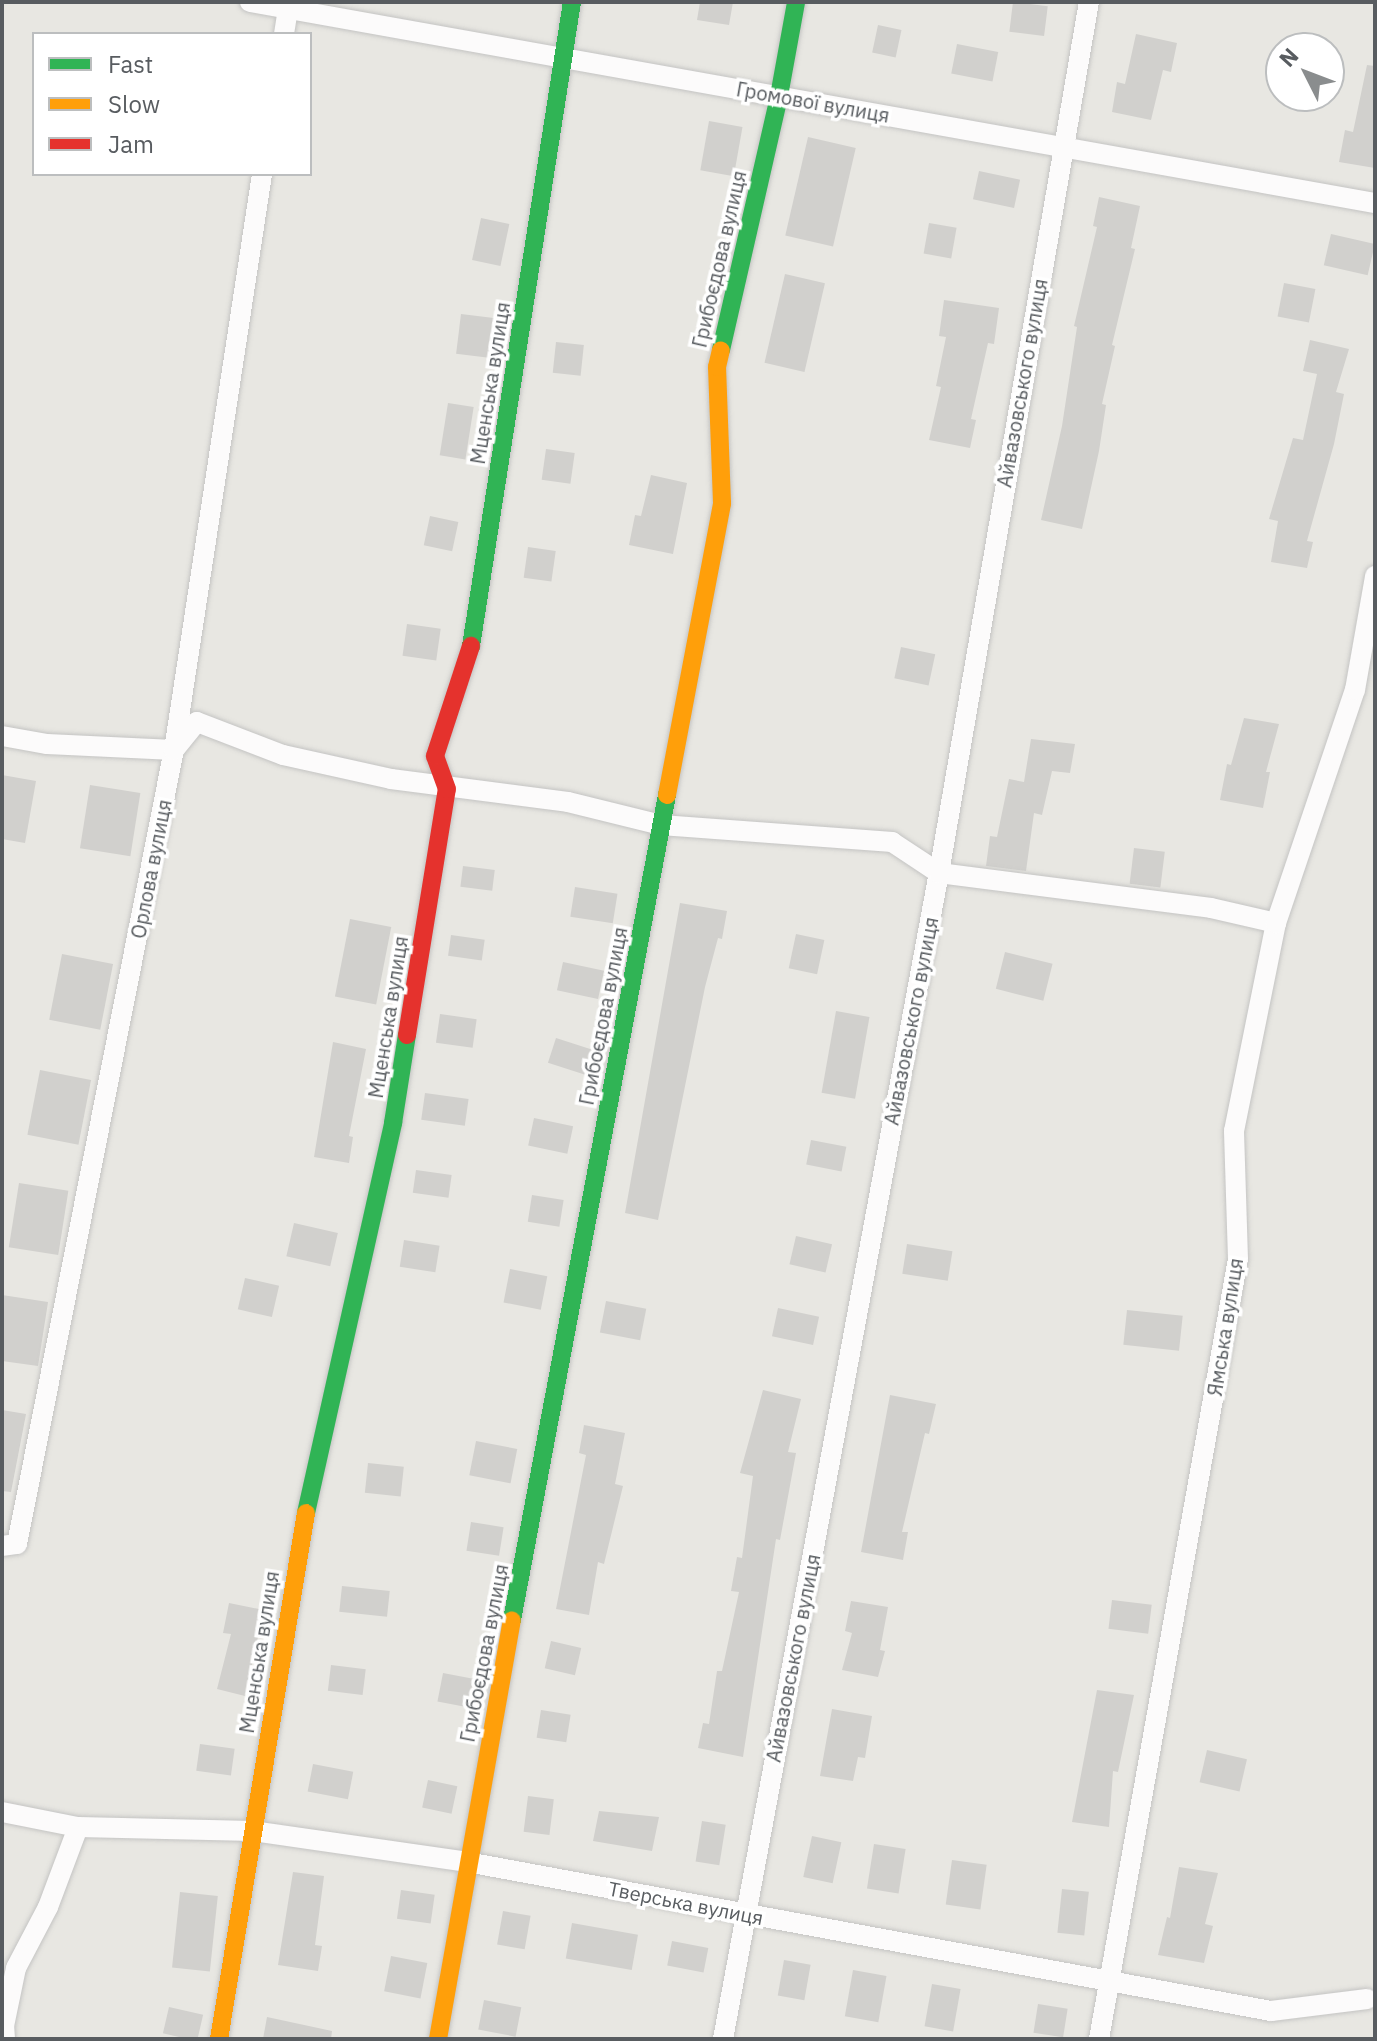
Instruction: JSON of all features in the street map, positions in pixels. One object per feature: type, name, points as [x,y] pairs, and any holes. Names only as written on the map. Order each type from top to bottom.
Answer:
[{"type":"street","name":"Громової вулиця","points":[[250,2],[288,5],[561,58],[1375,203]]},
{"type":"street","name":"Мценська вулиця","points":[[219,2039],[297,1551],[393,1123],[447,789],[435,756],[474,637],[572,2]]},
{"type":"street","name":"Грибоєдова вулиця","points":[[438,2039],[467,1862],[722,503],[717,367],[779,96],[796,2]]},
{"type":"street","name":"Айвазовського вулиця","points":[[723,2039],[939,873],[1089,2]]},
{"type":"street","points":[[284,32],[288,5]]},
{"type":"street","name":"Орлова вулиця","points":[[2,1546],[17,1544],[174,750],[262,176]]},
{"type":"street","name":"Ямська вулиця","points":[[1099,2039],[1238,1259],[1234,1131],[1276,923],[1355,690],[1375,576]]},
{"type":"street","points":[[2,736],[47,744],[174,750],[197,722],[283,755],[447,789],[568,802],[661,825],[892,842],[939,873],[1211,908],[1276,923]]},
{"type":"street","name":"Тверська вулиця","points":[[2,1812],[78,1827],[253,1831],[467,1862],[1271,2011],[1367,1999]]},
{"type":"street","points":[[5,2039],[4,2026],[16,1968],[48,1907],[78,1827]]},
{"type":"building","points":[[700,2],[733,2],[729,25],[697,20]]},
{"type":"building","points":[[1013,2],[1048,6],[1044,36],[1009,32]]},
{"type":"building","points":[[878,25],[901,30],[896,57],[872,52]]},
{"type":"building","points":[[1136,34],[1177,43],[1171,72],[1163,70],[1151,120],[1112,112],[1117,82],[1125,84]]},
{"type":"building","points":[[957,44],[998,52],[993,81],[951,73]]},
{"type":"building","points":[[1367,65],[1375,66],[1375,168],[1339,162],[1345,130],[1353,132]]},
{"type":"building","points":[[709,121],[742,127],[734,176],[700,170]]},
{"type":"building","points":[[808,137],[856,148],[833,246],[785,235]]},
{"type":"building","points":[[979,171],[1020,180],[1014,208],[973,199]]},
{"type":"building","points":[[1099,197],[1140,206],[1131,248],[1135,249],[1112,345],[1115,346],[1102,404],[1106,405],[1099,451],[1082,529],[1041,520],[1062,426],[1077,327],[1074,326],[1097,227],[1093,226]]},
{"type":"building","points":[[481,218],[509,224],[500,266],[472,260]]},
{"type":"building","points":[[929,223],[957,228],[951,258],[924,254]]},
{"type":"building","points":[[1331,234],[1375,244],[1368,275],[1324,265]]},
{"type":"building","points":[[785,274],[825,283],[804,372],[765,363]]},
{"type":"building","points":[[1284,283],[1315,289],[1309,322],[1278,316]]},
{"type":"building","points":[[944,300],[999,308],[994,344],[988,343],[971,419],[976,420],[970,448],[929,440],[941,387],[936,386],[946,337],[939,336]]},
{"type":"building","points":[[461,314],[496,318],[491,358],[456,354]]},
{"type":"building","points":[[1310,340],[1349,349],[1336,392],[1344,394],[1334,444],[1307,541],[1313,542],[1307,568],[1271,562],[1278,521],[1269,519],[1293,438],[1303,440],[1317,374],[1303,371]]},
{"type":"building","points":[[556,342],[584,345],[581,376],[553,373]]},
{"type":"building","points":[[448,403],[474,407],[465,459],[440,455]]},
{"type":"building","points":[[546,449],[575,453],[570,484],[542,480]]},
{"type":"building","points":[[651,475],[687,483],[673,554],[629,545],[635,515],[641,516]]},
{"type":"building","points":[[430,516],[458,522],[452,551],[424,545]]},
{"type":"building","points":[[528,547],[556,551],[551,582],[524,578]]},
{"type":"building","points":[[407,624],[441,629],[436,660],[403,656]]},
{"type":"building","points":[[901,647],[935,654],[929,686],[894,678]]},
{"type":"building","points":[[1244,718],[1279,724],[1266,772],[1270,772],[1263,808],[1220,800],[1227,764],[1231,765]]},
{"type":"building","points":[[1031,739],[1075,744],[1070,773],[1052,771],[1042,815],[1034,813],[1026,871],[986,866],[990,836],[997,837],[1009,779],[1024,782]]},
{"type":"building","points":[[2,775],[36,781],[25,843],[2,839]]},
{"type":"building","points":[[90,785],[140,793],[130,856],[80,848]]},
{"type":"building","points":[[1134,848],[1165,852],[1160,888],[1130,884]]},
{"type":"building","points":[[463,866],[495,870],[492,891],[460,887]]},
{"type":"building","points":[[575,887],[617,894],[613,923],[570,917]]},
{"type":"building","points":[[680,903],[727,911],[722,939],[718,938],[705,987],[658,1220],[625,1213]]},
{"type":"building","points":[[350,919],[391,927],[376,1005],[335,997]]},
{"type":"building","points":[[796,934],[824,940],[817,974],[789,968]]},
{"type":"building","points":[[451,935],[485,940],[482,961],[448,956]]},
{"type":"building","points":[[1005,952],[1053,964],[1043,1001],[996,989]]},
{"type":"building","points":[[62,954],[113,964],[100,1030],[49,1020]]},
{"type":"building","points":[[563,962],[604,971],[598,999],[557,990]]},
{"type":"building","points":[[836,1011],[869,1017],[855,1099],[822,1093]]},
{"type":"building","points":[[440,1014],[477,1019],[473,1048],[436,1043]]},
{"type":"building","points":[[556,1038],[594,1050],[586,1075],[548,1063]]},
{"type":"building","points":[[333,1042],[366,1049],[349,1136],[353,1137],[349,1163],[314,1157]]},
{"type":"building","points":[[40,1070],[91,1080],[78,1145],[27,1135]]},
{"type":"building","points":[[425,1093],[469,1099],[465,1126],[421,1120]]},
{"type":"building","points":[[534,1118],[573,1126],[567,1154],[528,1145]]},
{"type":"building","points":[[811,1140],[846,1147],[842,1171],[806,1165]]},
{"type":"building","points":[[416,1170],[452,1175],[448,1198],[413,1193]]},
{"type":"building","points":[[19,1183],[68,1191],[58,1255],[9,1247]]},
{"type":"building","points":[[532,1195],[564,1200],[559,1227],[528,1222]]},
{"type":"building","points":[[294,1223],[338,1233],[330,1266],[286,1256]]},
{"type":"building","points":[[796,1236],[832,1244],[826,1273],[789,1264]]},
{"type":"building","points":[[404,1240],[440,1246],[435,1272],[400,1267]]},
{"type":"building","points":[[907,1244],[952,1251],[948,1281],[902,1274]]},
{"type":"building","points":[[510,1269],[547,1276],[541,1310],[504,1302]]},
{"type":"building","points":[[245,1278],[279,1286],[272,1317],[238,1309]]},
{"type":"building","points":[[2,1295],[48,1302],[38,1366],[2,1361]]},
{"type":"building","points":[[606,1301],[646,1309],[640,1340],[600,1332]]},
{"type":"building","points":[[778,1308],[819,1317],[813,1345],[772,1336]]},
{"type":"building","points":[[1127,1310],[1183,1316],[1179,1351],[1123,1345]]},
{"type":"building","points":[[763,1390],[801,1399],[788,1452],[796,1453],[780,1540],[776,1539],[743,1757],[698,1748],[703,1723],[709,1724],[717,1671],[722,1671],[739,1592],[731,1591],[737,1557],[742,1558],[753,1476],[740,1473]]},
{"type":"building","points":[[890,1395],[936,1404],[929,1434],[925,1433],[902,1532],[908,1532],[903,1560],[861,1552]]},
{"type":"building","points":[[2,1410],[26,1414],[11,1492],[2,1491]]},
{"type":"building","points":[[584,1425],[625,1433],[615,1484],[623,1486],[604,1564],[598,1562],[589,1615],[556,1609],[586,1455],[579,1453]]},
{"type":"building","points":[[476,1441],[517,1449],[511,1483],[469,1475]]},
{"type":"building","points":[[368,1463],[404,1467],[401,1497],[365,1493]]},
{"type":"building","points":[[471,1522],[504,1527],[499,1556],[466,1551]]},
{"type":"building","points":[[342,1586],[390,1591],[387,1617],[339,1612]]},
{"type":"building","points":[[1112,1600],[1152,1605],[1148,1634],[1108,1629]]},
{"type":"building","points":[[851,1601],[888,1607],[880,1650],[885,1651],[878,1677],[842,1670],[852,1633],[845,1631]]},
{"type":"building","points":[[229,1603],[264,1610],[245,1696],[217,1689],[231,1634],[223,1633]]},
{"type":"building","points":[[551,1641],[581,1648],[575,1675],[545,1668]]},
{"type":"building","points":[[331,1665],[366,1669],[363,1695],[328,1691]]},
{"type":"building","points":[[443,1673],[474,1679],[469,1708],[437,1701]]},
{"type":"building","points":[[1097,1690],[1134,1695],[1118,1772],[1113,1771],[1109,1827],[1072,1822]]},
{"type":"building","points":[[832,1709],[872,1716],[865,1758],[858,1757],[853,1781],[820,1776]]},
{"type":"building","points":[[541,1710],[571,1715],[566,1742],[537,1738]]},
{"type":"building","points":[[200,1744],[235,1749],[231,1776],[196,1771]]},
{"type":"building","points":[[1207,1750],[1247,1759],[1240,1791],[1200,1782]]},
{"type":"building","points":[[313,1764],[353,1772],[348,1799],[308,1791]]},
{"type":"building","points":[[428,1780],[457,1786],[452,1814],[422,1807]]},
{"type":"building","points":[[528,1796],[554,1799],[549,1835],[524,1832]]},
{"type":"building","points":[[599,1811],[659,1817],[652,1851],[593,1841]]},
{"type":"building","points":[[702,1821],[726,1825],[719,1865],[696,1861]]},
{"type":"building","points":[[812,1836],[841,1842],[833,1883],[803,1877]]},
{"type":"building","points":[[874,1844],[906,1849],[899,1893],[867,1888]]},
{"type":"building","points":[[952,1860],[987,1865],[980,1909],[946,1905]]},
{"type":"building","points":[[1179,1867],[1218,1873],[1205,1924],[1213,1926],[1204,1963],[1158,1955],[1167,1917],[1170,1918]]},
{"type":"building","points":[[293,1872],[324,1876],[315,1945],[322,1946],[318,1971],[278,1965]]},
{"type":"building","points":[[1062,1889],[1089,1892],[1084,1936],[1057,1933]]},
{"type":"building","points":[[401,1890],[435,1895],[431,1923],[397,1919]]},
{"type":"building","points":[[180,1892],[218,1896],[210,1972],[172,1968]]},
{"type":"building","points":[[503,1911],[531,1916],[525,1949],[497,1944]]},
{"type":"building","points":[[572,1923],[638,1935],[632,1970],[566,1958]]},
{"type":"building","points":[[672,1941],[708,1948],[704,1973],[667,1966]]},
{"type":"building","points":[[391,1956],[427,1963],[420,1998],[384,1991]]},
{"type":"building","points":[[784,1960],[811,1965],[804,2000],[778,1995]]},
{"type":"building","points":[[853,1970],[886,1976],[878,2022],[845,2016]]},
{"type":"building","points":[[932,1984],[961,1989],[953,2031],[925,2026]]},
{"type":"building","points":[[484,2000],[521,2007],[516,2037],[478,2029]]},
{"type":"building","points":[[1038,2004],[1068,2009],[1063,2037],[1033,2033]]},
{"type":"building","points":[[169,2007],[203,2015],[198,2039],[163,2033]]},
{"type":"building","points":[[267,2017],[332,2031],[331,2039],[263,2039]]},
{"type":"traffic: fast","points":[[471,646],[572,2]]},
{"type":"traffic: fast","points":[[721,350],[779,96],[796,2]]},
{"type":"traffic: fast","points":[[512,1620],[667,795]]},
{"type":"traffic: fast","points":[[306,1513],[393,1123],[407,1035]]},
{"type":"traffic: slow","points":[[667,795],[722,503],[717,367],[721,350]]},
{"type":"traffic: slow","points":[[219,2039],[306,1513]]},
{"type":"traffic: slow","points":[[438,2039],[512,1620]]},
{"type":"traffic: jam","points":[[407,1035],[447,789],[435,756],[471,646]]}]
